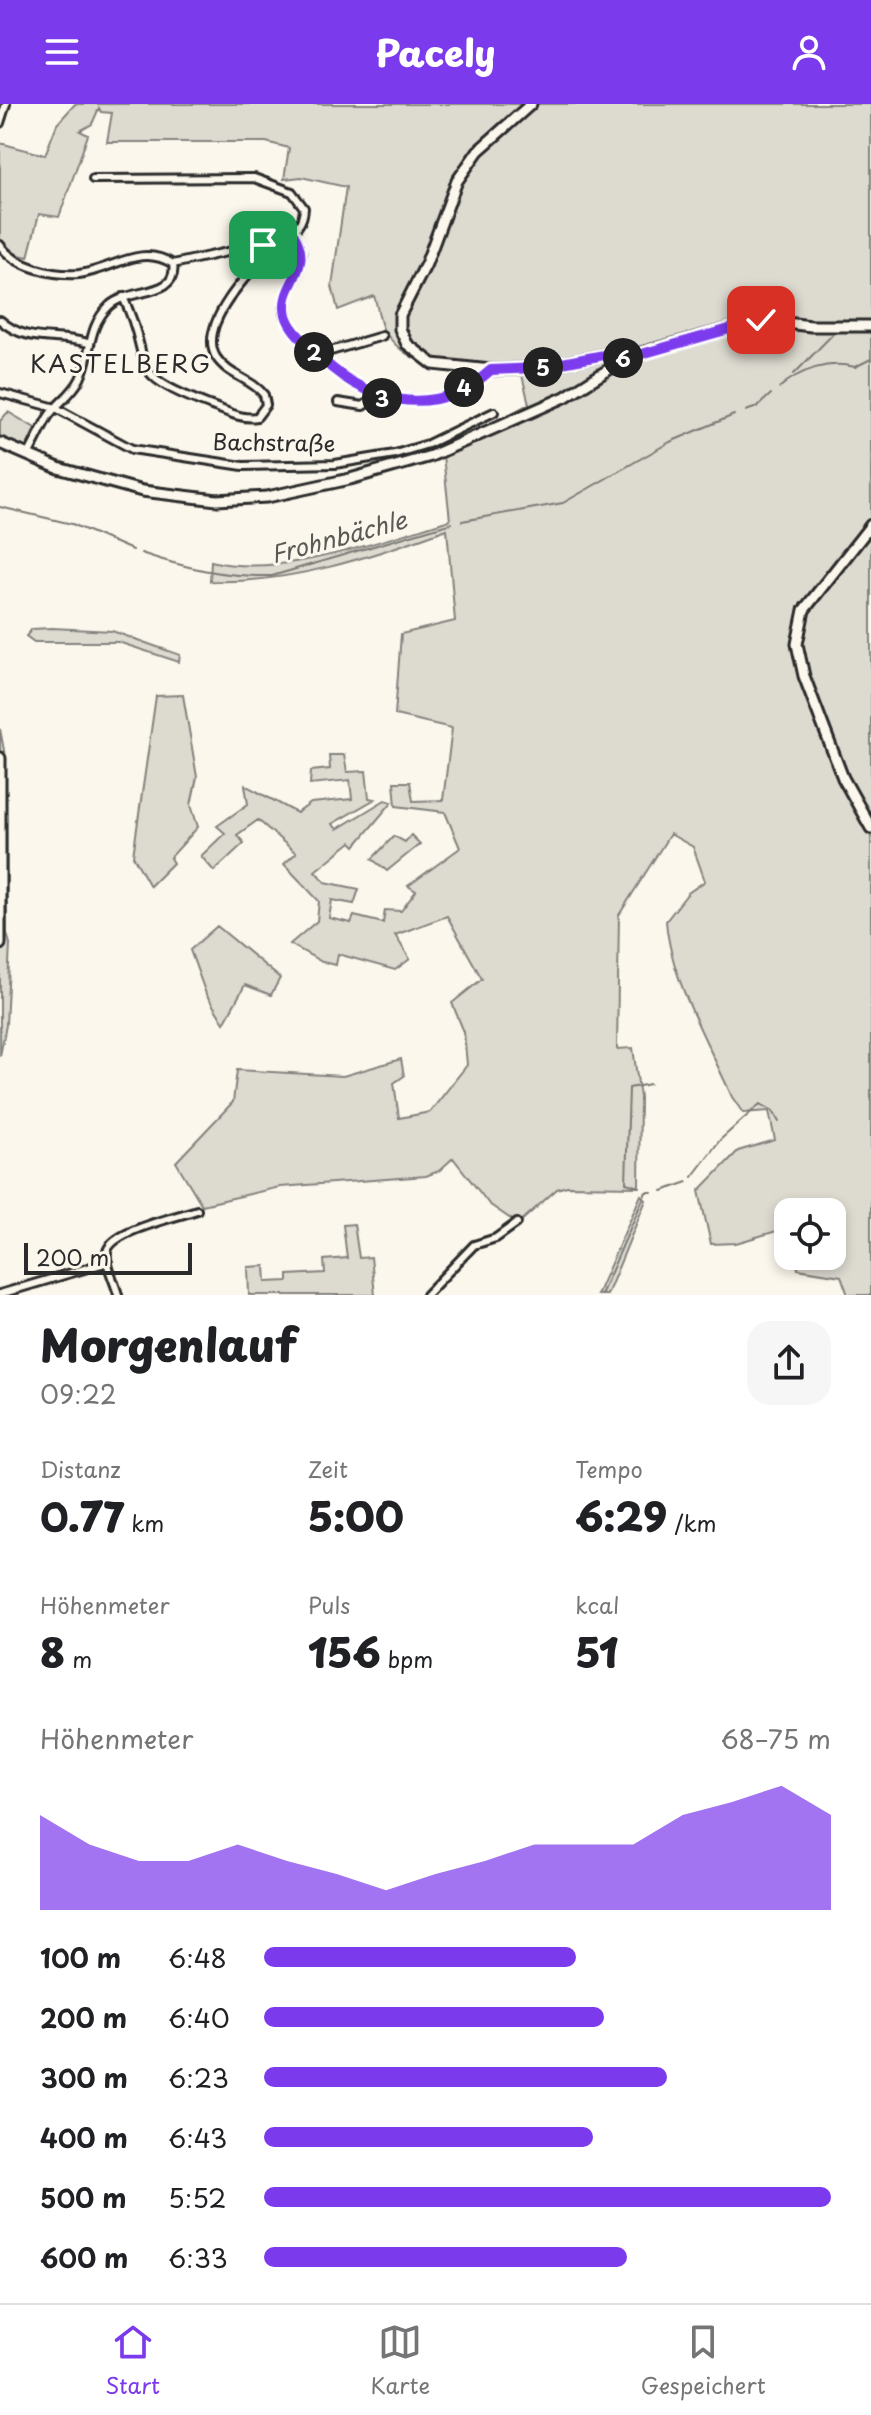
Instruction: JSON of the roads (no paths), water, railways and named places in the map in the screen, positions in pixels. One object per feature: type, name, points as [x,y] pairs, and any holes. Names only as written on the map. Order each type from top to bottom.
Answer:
[{"type":"street","points":[[0,123],[6,104]]},
{"type":"street","points":[[531,104],[478,151],[457,181],[426,264],[400,315],[400,329],[407,344],[433,364],[491,370],[536,368],[604,355],[617,361]]},
{"type":"street","points":[[93,179],[254,178],[292,192],[300,200],[304,214],[293,234],[273,248],[225,306],[215,322],[211,337],[214,354],[224,367],[264,395],[266,405],[257,417],[240,416],[173,391],[156,381],[143,364],[123,297]]},
{"type":"street","points":[[293,234],[302,253],[285,311],[288,321],[342,378],[376,397],[433,399],[481,379],[491,370]]},
{"type":"street","points":[[0,245],[11,258],[36,269],[78,274],[136,255],[160,257],[173,264],[254,246],[273,248]]},
{"type":"street","points":[[28,455],[56,408],[80,378],[88,343],[106,309],[140,290],[163,288],[172,280],[173,264]]},
{"type":"street","points":[[0,320],[17,333],[36,339],[65,338],[88,343]]},
{"type":"street","points":[[0,443],[87,477],[171,497],[217,500],[267,497],[350,479],[431,456],[565,397],[617,361],[761,320],[811,326],[871,326]]},
{"type":"street","points":[[317,355],[382,336]]},
{"type":"street","name":"Bachstraße","points":[[0,393],[44,408],[56,408],[132,449],[243,466],[335,464],[395,454],[428,444],[494,412]]},
{"type":"street","points":[[338,402],[363,406],[376,397]]},
{"type":"street","points":[[871,525],[804,610],[797,644],[804,676],[843,778],[871,828]]},
{"type":"street","points":[[0,758],[0,944]]},
{"type":"street","points":[[118,1295],[108,1262],[108,1247],[117,1237],[197,1210]]},
{"type":"street","points":[[426,1295],[474,1245],[496,1238],[517,1223]]},
{"type":"street","points":[[0,1294],[108,1262]]},
{"type":"waterway","points":[[794,374],[832,335]]},
{"type":"waterway","name":"Frohnbächle","points":[[779,388],[815,368],[835,365],[855,367],[871,359]]},
{"type":"waterway","name":"Frohnbächle","points":[[746,411],[757,407],[771,394]]},
{"type":"waterway","name":"Frohnbächle","points":[[462,521],[563,503],[670,442],[734,415]]},
{"type":"waterway","name":"Frohnbächle","points":[[0,507],[72,524],[132,550]]},
{"type":"waterway","name":"Frohnbächle","points":[[141,553],[205,570],[272,576],[452,523]]},
{"type":"waterway","points":[[640,1187],[626,1183],[629,1088],[650,1084]]},
{"type":"waterway","points":[[692,1177],[720,1140],[760,1104],[773,1111],[779,1122]]},
{"type":"waterway","points":[[662,1191],[688,1182]]},
{"type":"waterway","points":[[601,1295],[646,1192],[652,1192]]},
{"type":"district","name":"KASTELBERG","points":[[121,365]]}]
